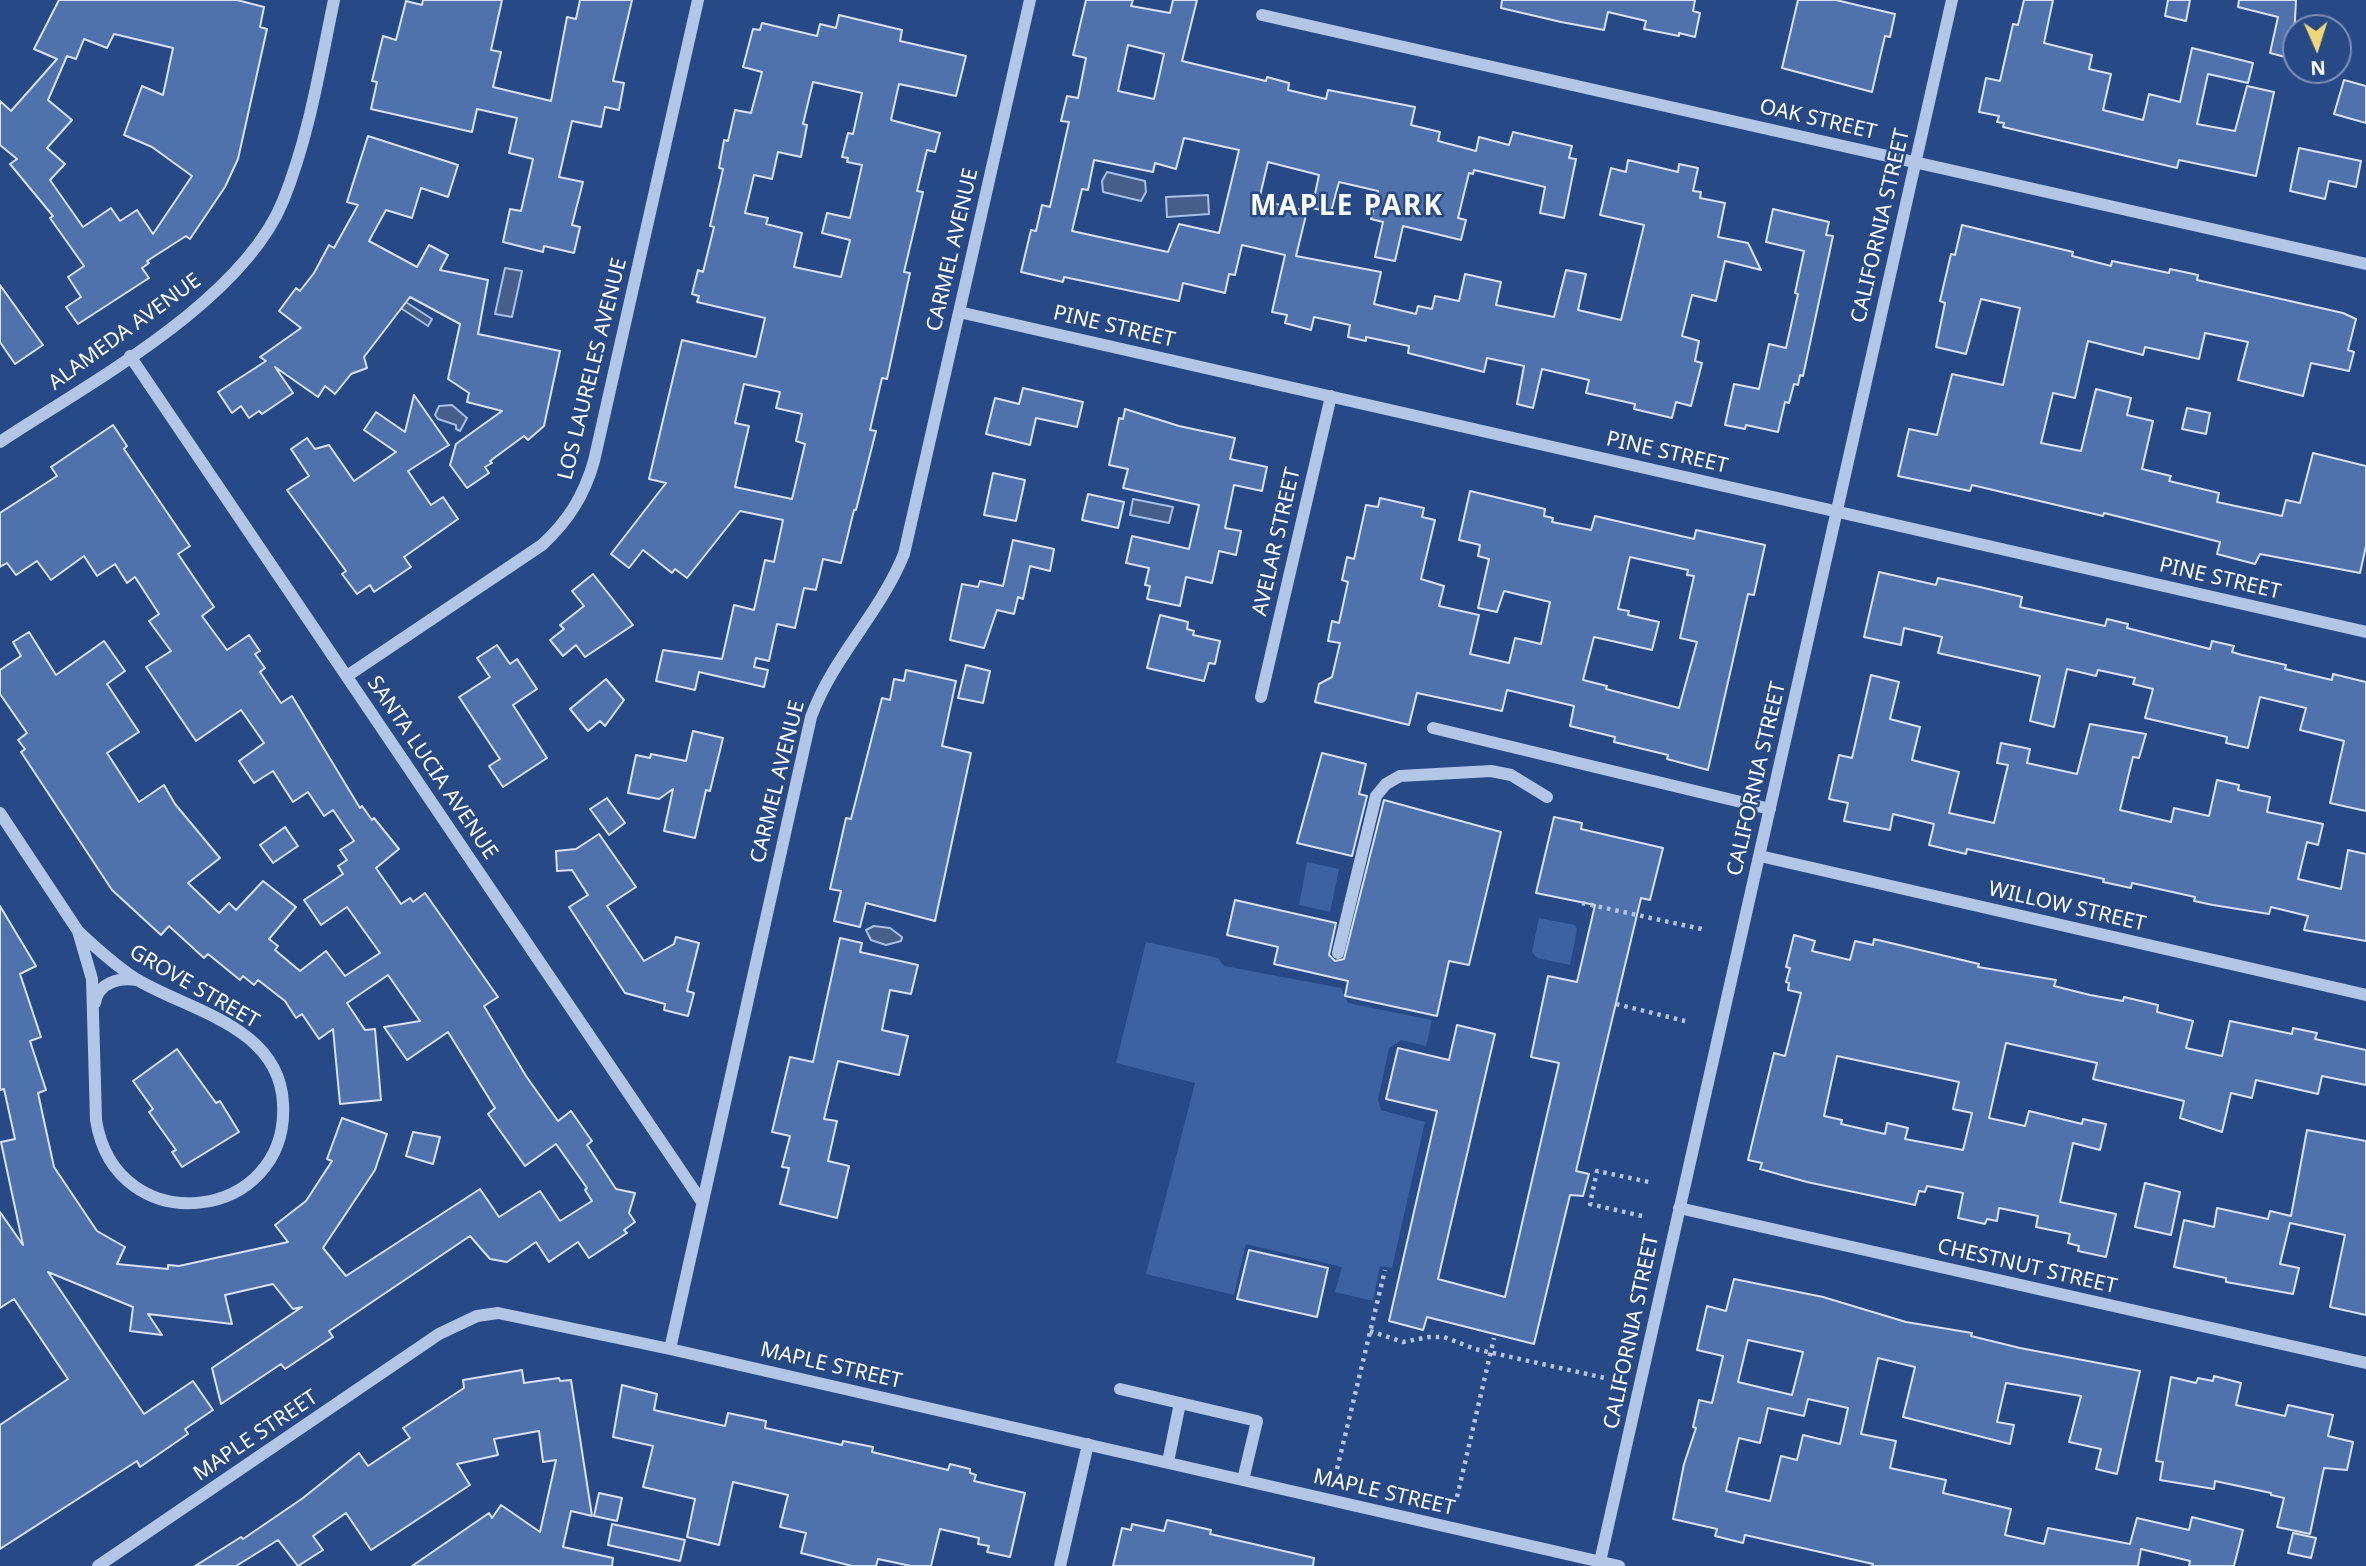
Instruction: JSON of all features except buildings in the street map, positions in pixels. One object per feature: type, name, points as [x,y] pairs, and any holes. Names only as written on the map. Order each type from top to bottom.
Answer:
[{"type":"street","name":"ALAMEDA AVENUE","points":[[0,442],[190,313],[222,284],[268,229],[282,202],[303,139],[334,0]]},
{"type":"street","name":"LOS LAURELES AVENUE","points":[[347,676],[542,545],[565,522],[581,499],[594,461],[698,0]]},
{"type":"street","name":"CALIFORNIA STREET","points":[[1600,1564],[1952,0]]},
{"type":"street","name":"CARMEL AVENUE","points":[[670,1349],[811,717],[831,670],[882,600],[904,554],[1025,1]]},
{"type":"street","name":"OAK STREET","points":[[1262,15],[2366,264]]},
{"type":"street","name":"PINE STREET","points":[[959,312],[2366,632]]},
{"type":"street","name":"SANTA LUCIA AVENUE","points":[[130,356],[702,1202]]},
{"type":"street","name":"AVELAR STREET","points":[[1261,697],[1331,396]]},
{"type":"street","points":[[1433,728],[1770,809]]},
{"type":"street","points":[[1338,953],[1376,796],[1386,784],[1400,776],[1491,771],[1511,775],[1547,797]]},
{"type":"street","name":"GROVE STREET","points":[[0,813],[79,931],[115,964],[138,980],[242,1033],[260,1048],[275,1072],[283,1101],[280,1136],[273,1154],[260,1173],[241,1188],[222,1198],[177,1204],[139,1192],[112,1166],[104,1153],[96,1120],[92,979],[79,931]]},
{"type":"street","name":"WILLOW STREET","points":[[1760,856],[2366,995]]},
{"type":"street","points":[[94,1007],[96,995],[108,984],[126,978],[138,980]]},
{"type":"street","name":"CHESTNUT STREET","points":[[1679,1208],[2366,1363]]},
{"type":"street","name":"MAPLE STREET","points":[[98,1566],[439,1334],[477,1316],[498,1313],[670,1349],[1600,1564],[1619,1566]]},
{"type":"street","points":[[1120,1389],[1257,1421],[1243,1480]]},
{"type":"street","points":[[1168,1462],[1180,1403]]},
{"type":"street","points":[[1060,1566],[1088,1444]]},
{"type":"path","points":[[1582,903],[1706,930]]},
{"type":"path","points":[[1616,1004],[1685,1021]]},
{"type":"path","points":[[1642,1216],[1590,1204],[1597,1171],[1649,1182]]},
{"type":"path","points":[[1337,1469],[1385,1270]]},
{"type":"path","points":[[1370,1331],[1403,1342],[1444,1337],[1491,1352],[1605,1378]]},
{"type":"path","points":[[1457,1497],[1494,1338]]},
{"type":"shaded area","points":[[1107,172],[1145,181],[1146,192],[1141,201],[1103,192],[1102,181]]},
{"type":"shaded area","points":[[1208,195],[1209,214],[1167,217],[1166,197]]},
{"type":"shaded area","points":[[505,268],[522,271],[512,317],[495,314]]},
{"type":"shaded area","points":[[398,297],[432,319],[428,326],[393,303]]},
{"type":"shaded area","points":[[452,405],[467,418],[460,431],[456,429],[456,425],[438,419],[435,415],[439,406]]},
{"type":"shaded area","points":[[1133,499],[1173,507],[1169,523],[1130,515]]},
{"type":"shaded area","points":[[1307,862],[1339,869],[1330,912],[1299,905]]},
{"type":"shaded area","points":[[1539,918],[1575,925],[1577,929],[1570,965],[1537,958],[1532,952]]},
{"type":"shaded area","points":[[874,926],[890,928],[902,937],[901,941],[886,945],[871,940],[866,930]]},
{"type":"shaded area","points":[[1146,942],[1218,958],[1224,966],[1341,988],[1348,1003],[1432,1020],[1426,1046],[1401,1040],[1389,1048],[1378,1100],[1381,1110],[1425,1122],[1392,1268],[1380,1266],[1373,1301],[1335,1292],[1342,1267],[1246,1244],[1234,1295],[1146,1274],[1195,1083],[1116,1063]]},
{"type":"district","name":"MAPLE PARK","points":[[1347,207]]}]
